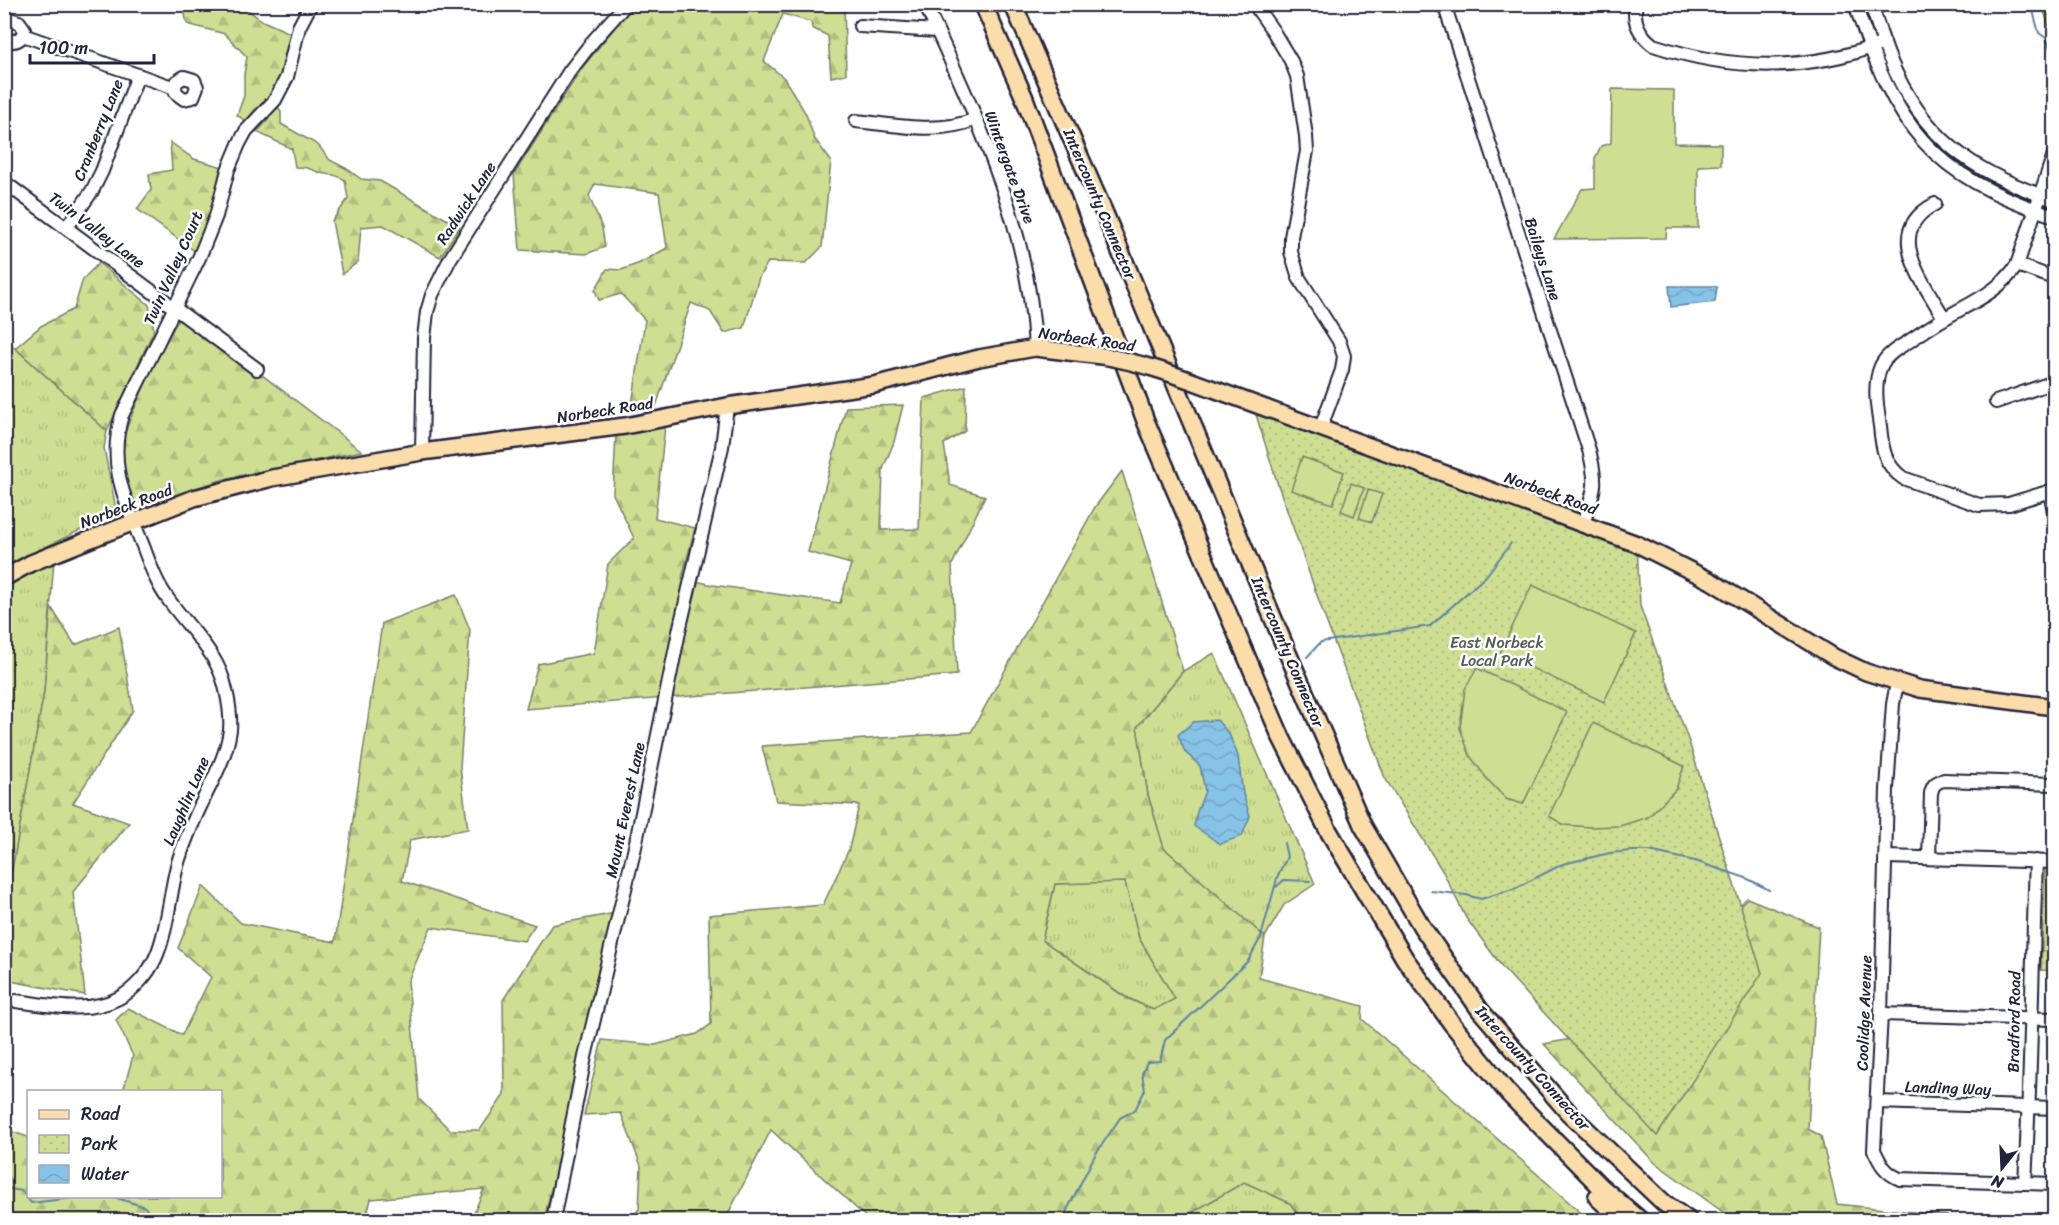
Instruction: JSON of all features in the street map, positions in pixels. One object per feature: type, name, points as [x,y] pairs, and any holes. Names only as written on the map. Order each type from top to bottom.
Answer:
[{"type":"highway","name":"Intercounty Connector","points":[[983,4],[1024,97],[1146,422],[1281,737],[1328,830],[1405,959],[1453,1025],[1508,1093],[1591,1177],[1640,1221]]},
{"type":"highway","name":"Intercounty Connector","points":[[1013,4],[1106,217],[1288,654],[1363,826],[1422,927],[1480,1010],[1569,1113],[1664,1203],[1688,1221]]},
{"type":"highway","points":[[1508,1093],[1517,1118],[1622,1221]]},
{"type":"main road","name":"Norbeck Road","points":[[4,578],[31,563],[194,498],[272,478],[422,452],[626,426],[727,406],[874,385],[979,358],[1035,348],[1126,360],[1321,427],[1531,506],[1583,523],[1662,555],[1713,582],[1834,657],[1897,683],[1959,696],[2055,707]]},
{"type":"street","name":"Twin Valley Court","points":[[134,522],[122,493],[116,464],[117,431],[122,415],[208,238],[228,170],[239,144],[246,131],[266,112],[287,77],[299,27],[311,4]]},
{"type":"street","name":"Radwick Lane","points":[[422,452],[424,338],[427,312],[432,295],[450,259],[569,72],[626,4]]},
{"type":"street","name":"Wintergate Drive","points":[[925,4],[976,119],[1008,204],[1031,295],[1035,348]]},
{"type":"street","points":[[1254,4],[1273,31],[1297,76],[1304,124],[1307,151],[1290,252],[1299,278],[1339,341],[1344,356],[1342,370],[1321,427]]},
{"type":"street","name":"Baileys Lane","points":[[1444,4],[1596,474],[1596,484],[1583,523]]},
{"type":"street","points":[[1636,4],[1638,28],[1646,40],[1653,45],[1719,62],[1813,63],[1840,58],[1884,43]]},
{"type":"street","points":[[1855,4],[1870,48],[1893,98],[1913,129],[1932,151],[1972,182],[2013,202],[2055,216]]},
{"type":"street","points":[[1871,4],[1889,57],[1905,90],[1924,120],[1943,141],[1978,168],[2011,185],[2055,200]]},
{"type":"street","points":[[4,25],[13,20],[19,22],[24,29],[18,41],[4,37]]},
{"type":"street","points":[[860,26],[937,31]]},
{"type":"street","points":[[23,35],[175,88]]},
{"type":"street","name":"Cranberry Lane","points":[[67,227],[92,191],[102,171],[138,75]]},
{"type":"street","points":[[856,121],[941,129],[961,126],[976,119]]},
{"type":"street","points":[[2055,154],[2017,265],[2009,277],[1994,290],[1944,318],[1893,352],[1880,368],[1877,379],[1877,404],[1882,446],[1887,463],[1894,472],[1903,478],[1979,505],[2009,504],[2052,491],[2055,511]]},
{"type":"street","name":"Twin Valley Lane","points":[[4,182],[257,369]]},
{"type":"street","points":[[1935,204],[1922,211],[1913,222],[1908,240],[1908,253],[1944,318]]},
{"type":"street","points":[[2017,265],[2055,278]]},
{"type":"street","points":[[1996,402],[2055,382]]},
{"type":"street","name":"Mount Everest Lane","points":[[554,1221],[585,1057],[635,847],[680,627],[722,447],[727,406]]},
{"type":"street","name":"Laughlin Lane","points":[[16,1001],[63,1007],[93,1006],[118,998],[139,982],[156,958],[178,863],[226,746],[230,717],[220,671],[203,641],[164,593],[134,522]]},
{"type":"street","name":"Coolidge Avenue","points":[[1897,683],[1893,704],[1887,789],[1875,1150],[1887,1172],[1907,1180],[2055,1185]]},
{"type":"street","points":[[1929,858],[1930,793],[1933,785],[1938,781],[2055,783]]},
{"type":"street","points":[[1886,857],[2055,862]]},
{"type":"street","name":"Bradford Road","points":[[2025,1183],[2036,861]]},
{"type":"street","points":[[1881,1014],[2055,1019]]},
{"type":"street","name":"Landing Way","points":[[1877,1102],[2055,1108]]},
{"type":"green space","points":[[183,5],[241,5],[263,21],[290,33],[280,76],[266,102],[247,122],[237,115],[244,96],[247,57],[225,34],[187,24]]},
{"type":"green space","points":[[633,5],[844,5],[846,74],[831,77],[828,36],[812,28],[811,22],[783,14],[764,61],[784,78],[806,114],[814,138],[831,161],[822,247],[806,263],[768,262],[759,277],[744,328],[724,333],[710,311],[691,303],[656,406],[631,411],[645,320],[621,294],[599,300],[595,290],[607,269],[621,270],[640,263],[667,248],[659,193],[595,184],[589,196],[602,228],[605,247],[586,254],[520,250],[514,174],[582,68]]},
{"type":"green space","points":[[2042,5],[2054,5],[2054,40],[2052,36]]},
{"type":"green space","points":[[1612,89],[1674,90],[1674,143],[1721,144],[1721,165],[1698,166],[1698,228],[1667,228],[1666,238],[1554,239],[1582,189],[1595,188],[1595,158],[1601,146],[1611,143]]},
{"type":"green space","points":[[277,105],[281,112],[281,124],[318,145],[330,160],[361,179],[380,181],[460,227],[440,257],[383,225],[361,227],[358,262],[342,274],[332,221],[348,199],[345,180],[335,175],[295,167],[292,149],[257,132]]},
{"type":"green space","points":[[170,142],[194,159],[223,167],[214,204],[196,252],[137,209],[151,190],[149,174],[172,170]]},
{"type":"green space","points":[[99,263],[149,305],[154,330],[107,431],[15,348],[41,326],[74,309],[83,279]]},
{"type":"green space","points":[[182,314],[362,451],[228,478],[144,504],[134,500],[121,465],[121,447],[144,386]]},
{"type":"green space","points":[[5,339],[107,431],[104,448],[116,509],[111,515],[5,567]]},
{"type":"green space","points":[[966,386],[965,431],[944,444],[950,485],[985,496],[952,565],[957,675],[526,709],[538,664],[594,653],[608,564],[634,538],[613,494],[616,434],[665,426],[655,518],[695,528],[682,578],[713,585],[840,603],[851,564],[808,552],[846,407],[903,405],[894,442],[883,469],[881,530],[919,529],[924,398]]},
{"type":"green space","name":"East Norbeck Local Park","points":[[1253,405],[1637,544],[1640,606],[1689,742],[1762,973],[1657,1136],[1503,968],[1466,918],[1443,872],[1385,778],[1325,618],[1277,482]]},
{"type":"green space","points":[[1302,457],[1344,472],[1333,504],[1291,490]]},
{"type":"green space","points":[[1122,471],[1183,671],[1137,727],[1148,795],[1164,848],[1265,937],[1259,978],[1363,1006],[1362,1019],[1589,1220],[1302,1220],[1290,1203],[1244,1182],[1179,1220],[869,1220],[771,1130],[725,1220],[630,1220],[639,1209],[641,1166],[621,1113],[584,1115],[602,1040],[655,1045],[697,1034],[711,1024],[709,915],[823,905],[849,849],[859,805],[776,801],[762,746],[971,732],[1095,507]],"holes":[[[1125,882],[1139,938],[1175,999],[1153,1010],[1125,997],[1042,940],[1055,884]]]},
{"type":"green space","points":[[1351,483],[1364,488],[1354,516],[1341,511]]},
{"type":"green space","points":[[1368,490],[1382,494],[1372,522],[1359,518]]},
{"type":"green space","points":[[54,559],[44,692],[12,870],[5,883],[5,588]]},
{"type":"green space","points":[[1532,585],[1636,633],[1604,702],[1500,653]]},
{"type":"green space","points":[[456,595],[470,630],[460,767],[468,829],[410,840],[402,881],[535,925],[524,941],[431,927],[408,981],[419,1099],[450,1130],[480,1130],[504,1095],[503,1000],[552,925],[616,913],[544,1220],[471,1220],[484,1189],[371,1199],[366,1220],[5,1220],[4,1129],[27,1137],[27,1198],[222,1198],[222,1090],[123,1090],[133,1056],[116,1020],[128,1008],[182,1035],[211,977],[178,948],[203,886],[241,923],[335,942],[382,623]]},
{"type":"green space","points":[[51,607],[75,645],[119,627],[133,710],[73,803],[129,823],[73,892],[85,995],[10,981],[5,1023],[5,883],[12,870],[44,692]]},
{"type":"green space","points":[[1214,653],[1315,884],[1284,905],[1265,937],[1163,848],[1148,795],[1137,727],[1183,671]]},
{"type":"green space","points":[[1477,668],[1567,712],[1523,804],[1506,799],[1488,780],[1470,756],[1460,728],[1465,689]]},
{"type":"green space","points":[[1593,723],[1684,766],[1676,789],[1648,817],[1620,826],[1590,827],[1564,825],[1549,816]]},
{"type":"green space","points":[[2045,867],[2054,867],[2054,971],[2041,970]]},
{"type":"green space","points":[[1125,881],[1139,938],[1176,999],[1153,1010],[1126,997],[1042,940],[1055,884]]},
{"type":"green space","points":[[1747,898],[1819,927],[1808,1129],[1821,1136],[1837,1204],[1987,1220],[1734,1220],[1654,1162],[1544,1044],[1588,1036],[1702,943]]},
{"type":"green space","points":[[1244,1182],[1290,1203],[1302,1220],[1179,1220]]},
{"type":"water","points":[[1669,286],[1717,287],[1715,302],[1671,307]]},
{"type":"water","points":[[1217,720],[1229,734],[1238,756],[1243,794],[1250,816],[1242,836],[1220,844],[1194,826],[1205,791],[1200,766],[1185,752],[1178,735],[1193,722]]},
{"type":"waterway","points":[[2023,4],[2033,11],[2039,33],[2046,38],[2054,57]]},
{"type":"waterway","points":[[1307,657],[1321,642],[1430,626],[1486,576],[1511,543]]},
{"type":"waterway","points":[[1062,1220],[1095,1155],[1120,1118],[1135,1110],[1145,1090],[1142,1074],[1147,1062],[1160,1061],[1165,1040],[1248,961],[1261,937],[1278,875],[1287,857],[1284,843]]},
{"type":"waterway","points":[[1431,891],[1481,899],[1516,888],[1563,864],[1610,853],[1631,851],[1649,851],[1695,861],[1746,878],[1769,890]]},
{"type":"waterway","points":[[1276,887],[1284,880],[1310,881]]},
{"type":"waterway","points":[[4,1188],[22,1191],[27,1198]]},
{"type":"waterway","points":[[27,1198],[31,1203],[72,1198]]},
{"type":"waterway","points":[[117,1198],[145,1207],[154,1220]]}]
